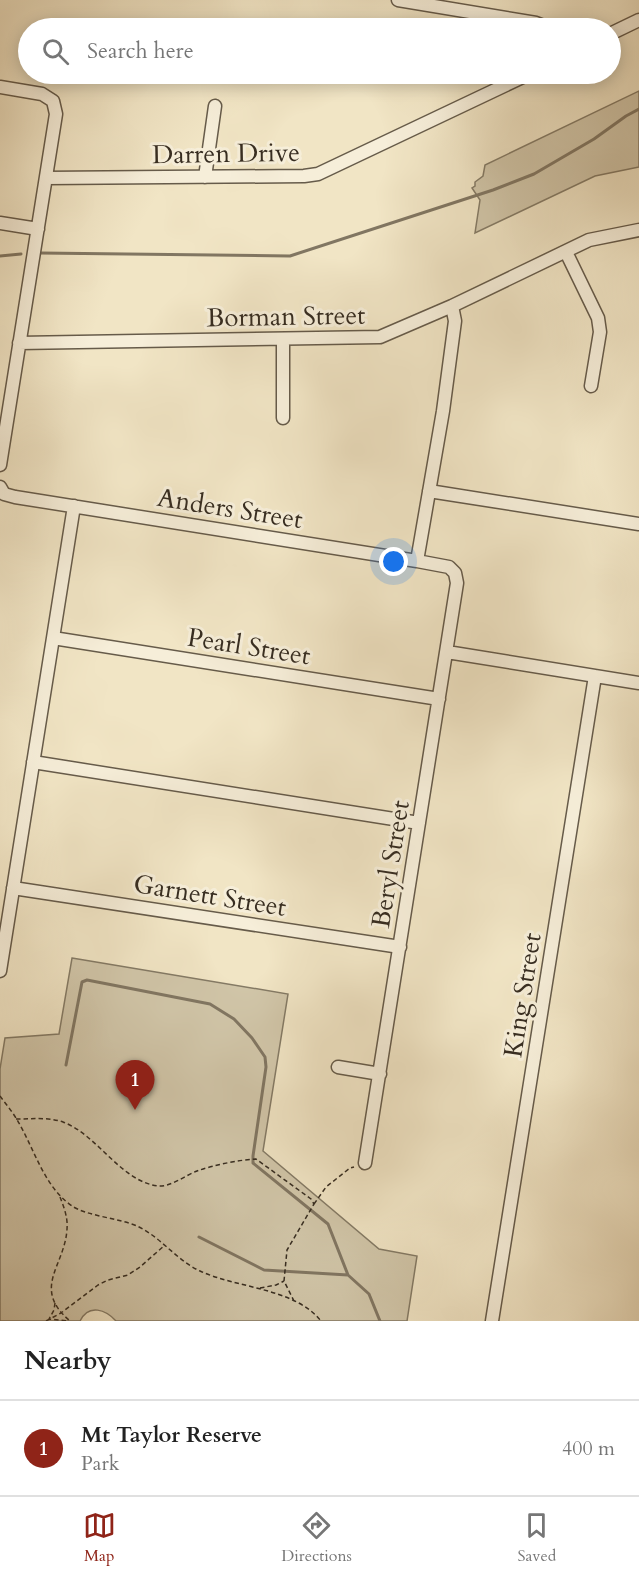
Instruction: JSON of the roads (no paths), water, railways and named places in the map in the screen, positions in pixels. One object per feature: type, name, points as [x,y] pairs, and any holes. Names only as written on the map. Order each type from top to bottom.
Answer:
[{"type":"street","points":[[398,0],[511,18]]},
{"type":"street","points":[[621,29],[639,21]]},
{"type":"street","name":"Darren Drive","points":[[46,178],[318,174],[508,84]]},
{"type":"street","points":[[0,87],[42,94],[53,101],[56,114],[0,465]]},
{"type":"street","points":[[205,177],[215,106]]},
{"type":"street","points":[[0,223],[38,229]]},
{"type":"street","name":"Borman Street","points":[[19,343],[380,337],[452,306],[588,240],[639,230]]},
{"type":"street","points":[[566,252],[598,318],[600,332],[591,386]]},
{"type":"street","points":[[417,561],[443,411],[455,321],[452,306]]},
{"type":"street","points":[[283,340],[283,418]]},
{"type":"street","name":"Anders Street","points":[[0,487],[4,494],[15,497],[417,561],[449,567],[455,573]]},
{"type":"street","points":[[429,491],[639,524]]},
{"type":"street","points":[[0,971],[74,506]]},
{"type":"street","name":"Beryl Street","points":[[365,1163],[447,652],[457,583],[455,573]]},
{"type":"street","name":"Pearl Street","points":[[53,638],[439,699]]},
{"type":"street","points":[[447,652],[639,682]]},
{"type":"street","name":"King Street","points":[[492,1321],[595,676]]},
{"type":"street","points":[[33,762],[419,823]]},
{"type":"street","name":"Garnett Street","points":[[13,888],[400,947]]},
{"type":"street","points":[[338,1067],[380,1074]]},
{"type":"waterway","points":[[40,253],[290,256],[493,190],[534,174],[594,139],[639,109]]},
{"type":"waterway","points":[[0,256],[21,254]]},
{"type":"waterway","points":[[66,1065],[82,982],[87,980],[210,1004],[234,1019],[252,1038],[265,1057],[266,1067],[253,1163],[328,1224],[348,1275],[369,1294],[380,1321]]},
{"type":"waterway","points":[[199,1237],[264,1270],[348,1275]]},
{"type":"place","name":"Mt Taylor Reserve","points":[[135,1110]]}]
